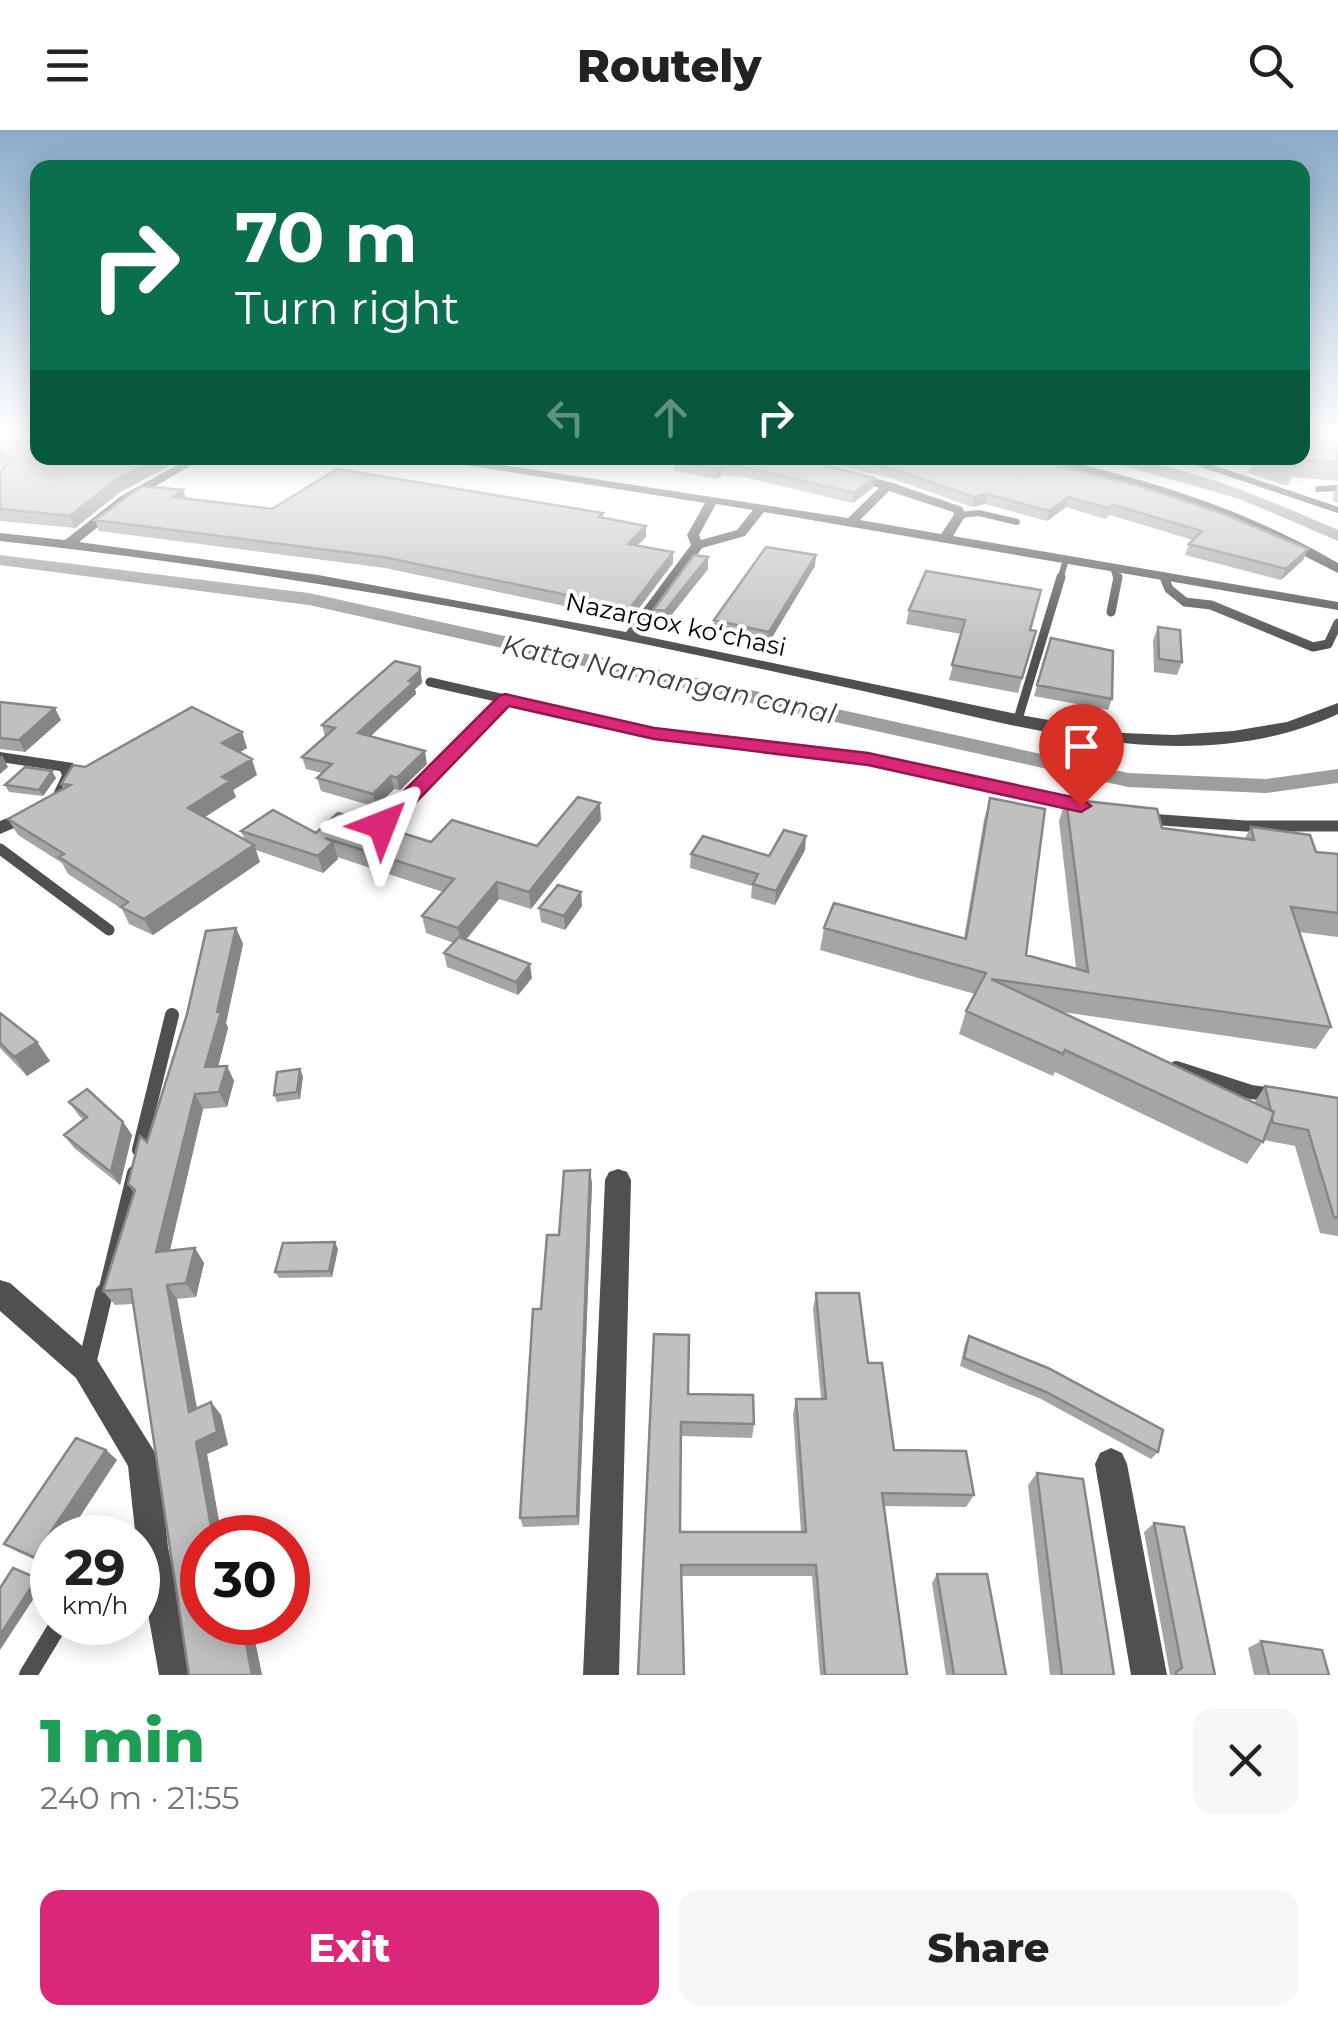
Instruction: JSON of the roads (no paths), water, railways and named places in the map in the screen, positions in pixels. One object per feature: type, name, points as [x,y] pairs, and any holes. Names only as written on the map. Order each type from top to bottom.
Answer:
[{"type":"street","points":[[68,544],[116,506]]},
{"type":"street","points":[[696,545],[692,538],[709,506]]},
{"type":"street","points":[[749,506],[1338,606]]},
{"type":"street","points":[[851,522],[867,506]]},
{"type":"street","points":[[944,538],[960,515],[947,506]]},
{"type":"street","points":[[1218,506],[1284,534],[1338,568]]},
{"type":"street","points":[[630,637],[696,545],[741,534],[761,508]]},
{"type":"street","name":"Nazargox koʻchasi","points":[[0,537],[316,578],[1126,738],[1200,738],[1262,730],[1333,714]]},
{"type":"street","points":[[382,825],[505,700]]},
{"type":"street","points":[[0,757],[46,762],[67,768],[71,775],[62,794],[47,807],[0,828]]},
{"type":"street","points":[[601,1675],[618,1180]]},
{"type":"street","points":[[0,1294],[86,1368],[142,1462],[144,1515]]},
{"type":"street","points":[[1111,1464],[1149,1675]]},
{"type":"street","points":[[160,1608],[177,1675]]},
{"type":"lane","points":[[960,515],[994,515],[1018,522]]},
{"type":"lane","points":[[1018,719],[1066,559]]},
{"type":"lane","points":[[1111,612],[1118,577],[1113,567]]},
{"type":"lane","points":[[1164,576],[1168,589],[1184,602],[1211,605],[1313,647],[1328,644],[1338,623]]},
{"type":"lane","points":[[430,682],[670,736],[868,759],[1100,809]]},
{"type":"lane","points":[[1138,817],[1245,826],[1338,826]]},
{"type":"lane","points":[[0,849],[108,930]]},
{"type":"lane","points":[[86,1368],[172,1016]]},
{"type":"lane","points":[[1163,1064],[1251,1092],[1286,1096]]},
{"type":"lane","points":[[28,1675],[46,1645]]},
{"type":"waterway","name":"Katta Namangan canal","points":[[1269,506],[1338,536]]},
{"type":"waterway","name":"Katta Namangan canal","points":[[0,560],[309,599],[1128,780],[1266,786],[1338,776]]}]
